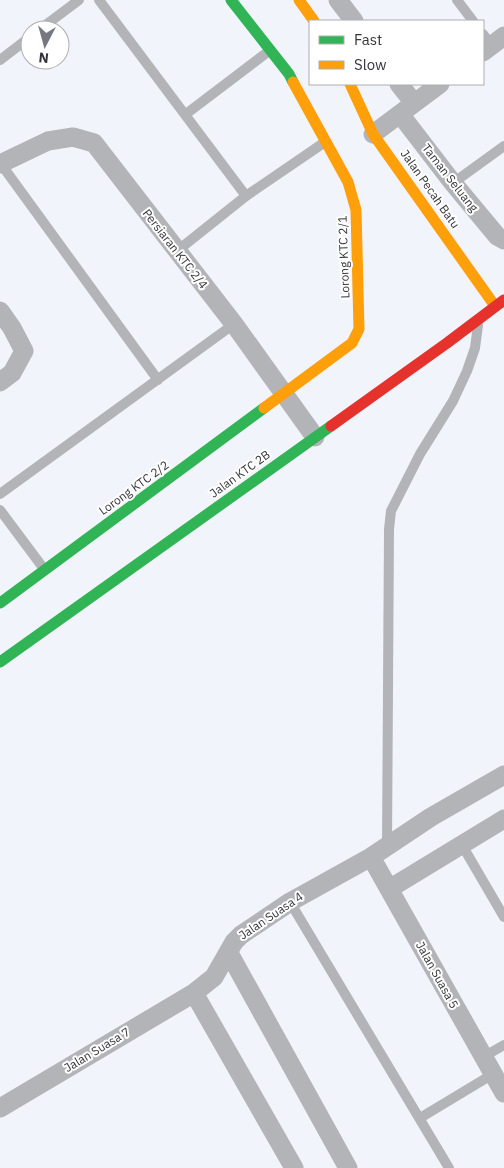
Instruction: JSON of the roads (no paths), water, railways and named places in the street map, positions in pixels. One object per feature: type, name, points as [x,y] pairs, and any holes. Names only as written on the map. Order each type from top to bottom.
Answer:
[{"type":"street","name":"Lorong KTC 2/1","points":[[231,0],[289,74],[348,182],[356,210],[359,329],[352,343],[283,394]]},
{"type":"street","points":[[299,0],[313,20]]},
{"type":"street","points":[[338,0],[353,20]]},
{"type":"street","name":"Jalan Pecah Batu","points":[[350,85],[374,134],[500,303]]},
{"type":"street","name":"Taman Seluang","points":[[399,85],[407,109],[453,183],[497,236],[504,240]]},
{"type":"street","points":[[374,134],[439,85]]},
{"type":"street","name":"Persiaran KTC 2/4","points":[[0,164],[48,141],[73,137],[94,144],[234,324],[315,437]]},
{"type":"street","name":"Jalan KTC 2B","points":[[0,662],[500,303]]},
{"type":"street","points":[[0,311],[12,328],[24,351],[12,373],[0,382]]},
{"type":"street","name":"Lorong KTC 2/2","points":[[0,603],[283,394]]},
{"type":"street","name":"Jalan Suasa 4","points":[[348,1168],[229,953],[234,942],[241,935],[290,902],[371,856],[431,817],[504,775]]},
{"type":"street","points":[[389,890],[504,819]]},
{"type":"street","name":"Jalan Suasa 5","points":[[371,856],[504,1093]]},
{"type":"street","name":"Jalan Suasa 7","points":[[0,1108],[194,993],[214,977],[229,953]]},
{"type":"street","points":[[194,993],[294,1168]]},
{"type":"lane","points":[[52,20],[79,0]]},
{"type":"lane","points":[[99,0],[246,196]]},
{"type":"lane","points":[[457,0],[472,20]]},
{"type":"lane","points":[[0,60],[20,45]]},
{"type":"lane","points":[[186,114],[271,50]]},
{"type":"lane","points":[[177,251],[246,196],[326,141]]},
{"type":"lane","points":[[453,183],[504,146]]},
{"type":"lane","points":[[0,164],[158,380]]},
{"type":"lane","points":[[387,846],[389,529],[391,511],[420,454],[453,400],[475,348],[478,319]]},
{"type":"lane","points":[[0,494],[234,324]]},
{"type":"lane","points":[[0,510],[45,570]]},
{"type":"lane","points":[[462,845],[504,917]]},
{"type":"lane","points":[[290,902],[449,1168]]},
{"type":"lane","points":[[483,1057],[504,1045]]},
{"type":"lane","points":[[420,1118],[493,1074]]}]
